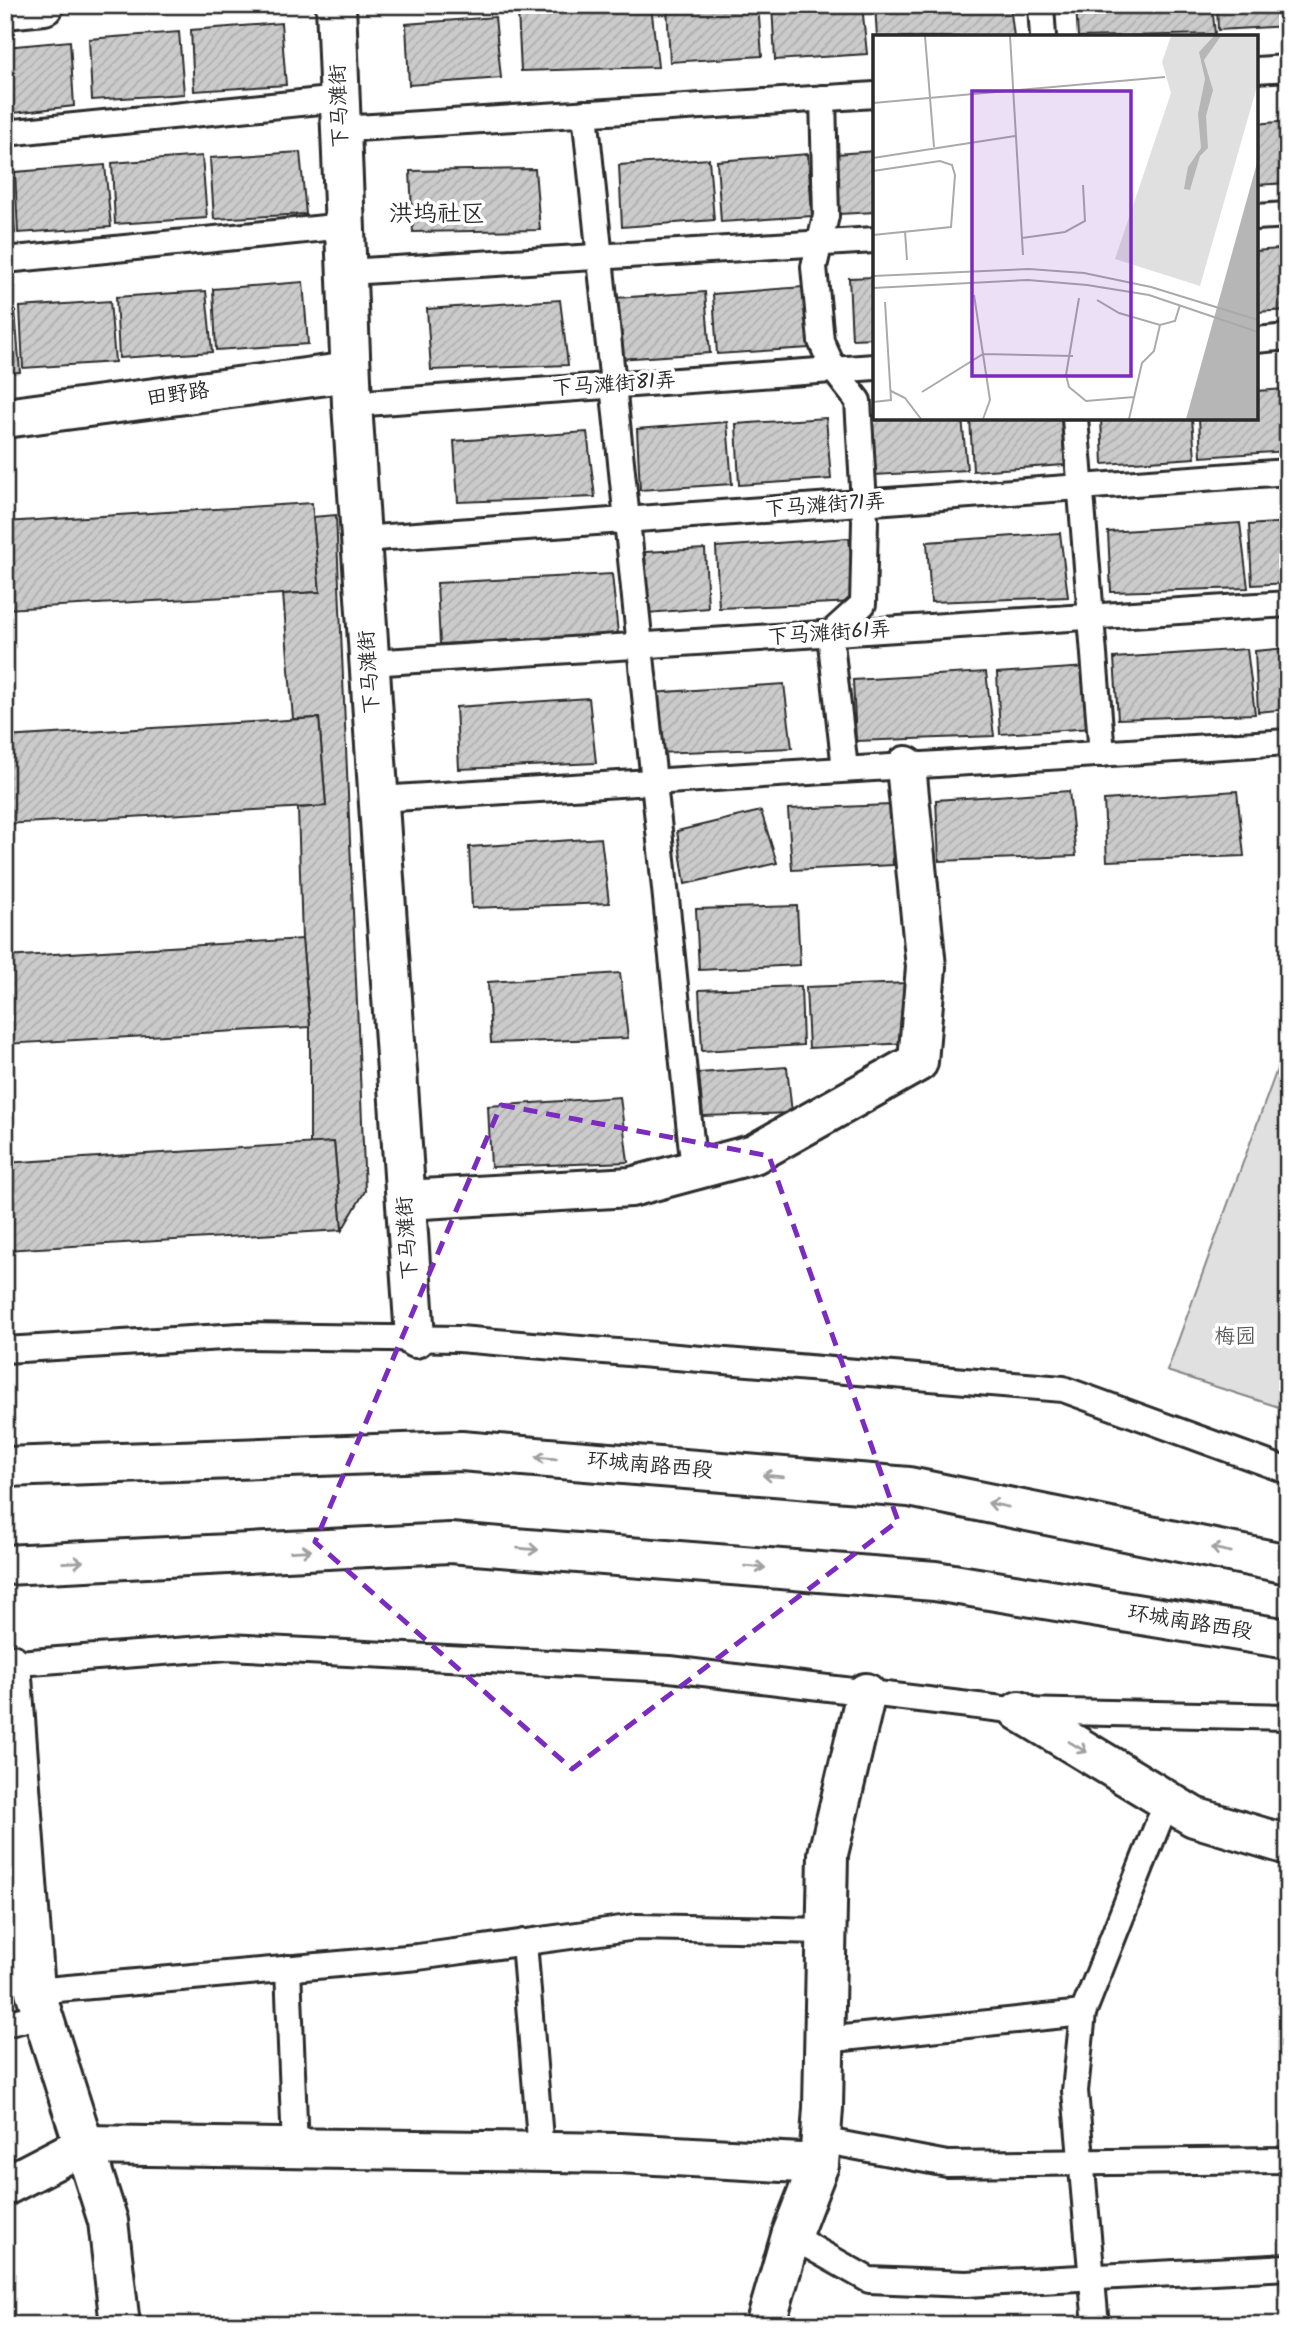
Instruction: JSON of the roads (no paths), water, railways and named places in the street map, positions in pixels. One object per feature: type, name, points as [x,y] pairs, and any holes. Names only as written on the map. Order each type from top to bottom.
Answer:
[{"type":"street","points":[[5,9],[44,5]]},
{"type":"street","name":"下马滩街","points":[[336,5],[351,388],[415,1338]]},
{"type":"street","name":"田野路","points":[[5,418],[351,388]]},
{"type":"street","points":[[405,1200],[631,1186],[754,1154],[918,1062],[926,967],[906,766]]},
{"type":"street","name":"环城南路西段","points":[[5,1467],[461,1451],[909,1487],[1288,1564]]},
{"type":"street","name":"环城南路西段","points":[[5,1565],[450,1543],[935,1581],[1288,1639]]},
{"type":"street","points":[[8,1664],[18,1914],[39,2003],[108,2221],[120,2325]]},
{"type":"street","points":[[768,2325],[767,2319],[791,2235],[820,2152],[828,1854],[866,1693]]},
{"type":"street","points":[[1019,1711],[1194,1817],[1288,1845]]},
{"type":"street","points":[[5,2186],[84,2145],[620,2153],[820,2152]]},
{"type":"lane","points":[[1041,5],[1044,35]]},
{"type":"lane","points":[[1258,70],[1288,68]]},
{"type":"lane","points":[[5,133],[341,113],[585,113],[873,94]]},
{"type":"lane","points":[[823,98],[826,216],[814,267],[821,341],[834,370],[858,401],[864,503],[863,604],[830,634],[845,769]]},
{"type":"lane","points":[[585,113],[694,1170]]},
{"type":"lane","points":[[1258,217],[1288,215]]},
{"type":"lane","points":[[5,260],[345,226]]},
{"type":"lane","points":[[347,272],[873,240]]},
{"type":"lane","points":[[1258,340],[1288,337]]},
{"type":"lane","name":"下马滩街81弄","points":[[351,388],[613,385],[873,367]]},
{"type":"lane","points":[[1075,420],[1102,754]]},
{"type":"lane","name":"下马滩街71弄","points":[[362,540],[1288,472]]},
{"type":"lane","name":"下马滩街61弄","points":[[369,663],[1288,604]]},
{"type":"lane","points":[[379,799],[1288,743]]},
{"type":"lane","points":[[5,1350],[240,1336],[473,1340],[1063,1389],[1288,1471]]},
{"type":"lane","points":[[8,1664],[228,1647],[670,1669],[1019,1711],[1288,1717]]},
{"type":"lane","points":[[1096,2325],[1075,2091],[1083,2013],[1167,1801]]},
{"type":"lane","points":[[5,2024],[39,2003],[288,1968],[418,1957],[636,1927],[827,1931]]},
{"type":"lane","points":[[524,1942],[541,2152]]},
{"type":"lane","points":[[288,1968],[295,2148]]},
{"type":"lane","points":[[825,2040],[1083,2013]]},
{"type":"lane","points":[[820,2152],[947,2164],[1288,2160]]},
{"type":"lane","points":[[791,2235],[869,2280],[966,2284],[1288,2267]]},
{"type":"district","name":"洪坞社区","points":[[437,214]]},
{"type":"park label","name":"梅园","points":[[1235,1337]]}]
